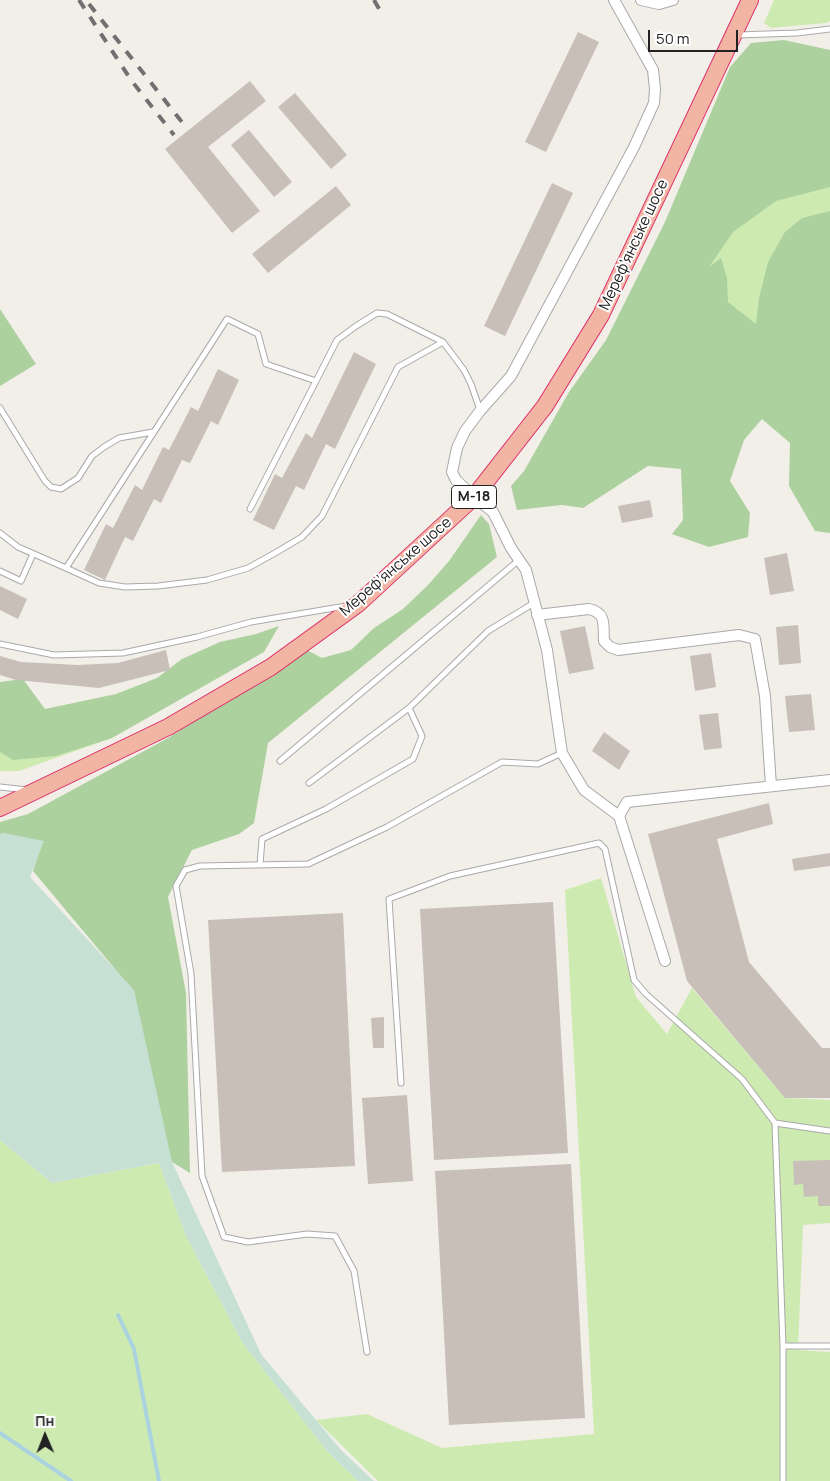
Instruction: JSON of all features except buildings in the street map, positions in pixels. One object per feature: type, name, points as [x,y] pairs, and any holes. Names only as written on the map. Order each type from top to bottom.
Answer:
[{"type":"highway","name":"Мереф’янське шосе","points":[[0,808],[168,727],[272,667],[358,604],[474,497],[546,406],[601,315],[750,0]]},
{"type":"street","points":[[614,0],[654,70],[654,103],[642,130],[511,376],[465,431],[457,448],[452,472],[456,480],[493,512],[526,570],[547,650],[562,754],[584,790],[619,816],[665,961]]},
{"type":"street","points":[[641,0],[659,4],[673,0]]},
{"type":"street","points":[[537,615],[589,609],[597,611],[602,617],[604,641],[610,648],[618,650],[739,635],[755,639],[765,696],[771,786]]},
{"type":"street","points":[[619,816],[627,802],[830,780]]},
{"type":"lane","points":[[734,35],[764,35],[830,29]]},
{"type":"lane","points":[[250,508],[337,340],[377,313],[387,314],[442,342],[464,370],[480,411]]},
{"type":"lane","points":[[66,568],[227,319],[258,334],[266,364],[316,381]]},
{"type":"lane","points":[[0,533],[18,547],[99,583],[126,587],[158,586],[207,580],[248,568],[302,536],[322,516],[398,367],[442,342]]},
{"type":"lane","points":[[0,408],[45,481],[52,487],[61,489],[78,478],[92,456],[104,446],[119,438],[153,432]]},
{"type":"lane","points":[[0,571],[21,581],[34,554]]},
{"type":"lane","points":[[280,761],[519,560]]},
{"type":"lane","points":[[309,783],[409,708],[488,631],[534,603]]},
{"type":"lane","points":[[0,644],[54,655],[122,653],[197,637],[251,622],[358,604]]},
{"type":"lane","points":[[260,865],[262,839],[326,809],[413,759],[422,736],[409,708]]},
{"type":"lane","points":[[367,1352],[354,1271],[334,1236],[307,1234],[248,1242],[224,1237],[202,1176],[190,974],[176,886],[184,870],[200,866],[308,864],[387,827],[502,762],[538,764],[562,754]]},
{"type":"lane","points":[[0,787],[35,791]]},
{"type":"lane","points":[[400,1083],[389,899],[450,876],[599,844],[605,849],[634,980],[646,994],[742,1079],[775,1123],[783,1346],[783,1481]]},
{"type":"lane","points":[[775,1123],[830,1131]]},
{"type":"lane","points":[[783,1346],[830,1346]]},
{"type":"green space","points":[[774,0],[830,0],[830,21],[826,23],[771,28],[764,23]]},
{"type":"green space","points":[[784,40],[830,50],[830,187],[776,201],[733,232],[709,267],[721,258],[727,278],[728,302],[756,324],[759,298],[768,262],[785,232],[802,218],[830,211],[830,533],[815,531],[789,486],[790,443],[762,419],[744,440],[730,481],[750,513],[748,537],[709,547],[672,534],[683,520],[681,469],[648,466],[583,508],[562,505],[517,510],[511,486],[524,471],[569,392],[606,340],[665,222],[730,67],[751,43]]},
{"type":"green space","points":[[782,179],[830,179],[830,400],[713,340],[696,247]]},
{"type":"green space","points":[[0,309],[36,364],[0,386]]},
{"type":"green space","points":[[481,515],[489,524],[497,557],[268,743],[254,823],[239,834],[192,850],[168,897],[186,993],[190,1173],[172,1162],[120,975],[33,871],[41,846],[0,843],[0,822],[28,814],[168,738],[307,650],[322,658],[351,650],[374,628],[403,609],[429,584],[449,561]]},
{"type":"green space","points":[[279,626],[264,652],[112,738],[56,756],[13,760],[0,752],[0,682],[23,679],[45,709],[116,694],[157,678],[182,659],[220,642],[256,634]]},
{"type":"green space","points":[[112,738],[19,771],[0,771],[0,741],[10,747]]},
{"type":"green space","points":[[4,833],[44,841],[30,877],[134,990],[172,1162],[261,1354],[341,1450],[374,1481],[358,1481],[327,1451],[242,1342],[186,1236],[159,1163],[52,1183],[0,1140],[0,834]]},
{"type":"green space","points":[[601,878],[636,997],[667,1034],[692,988],[785,1098],[830,1100],[830,1223],[803,1225],[798,1350],[830,1352],[830,1481],[378,1481],[316,1420],[367,1414],[442,1448],[594,1434],[565,890]]},
{"type":"green space","points":[[0,1140],[52,1183],[159,1163],[186,1236],[242,1342],[327,1451],[358,1481],[0,1481]]},
{"type":"waterway","points":[[118,1315],[134,1349],[159,1481]]},
{"type":"waterway","points":[[0,1433],[71,1481]]},
{"type":"railway","points":[[79,0],[131,80],[174,135]]},
{"type":"railway","points":[[374,0],[381,12]]},
{"type":"railway","points":[[89,4],[185,126]]}]
